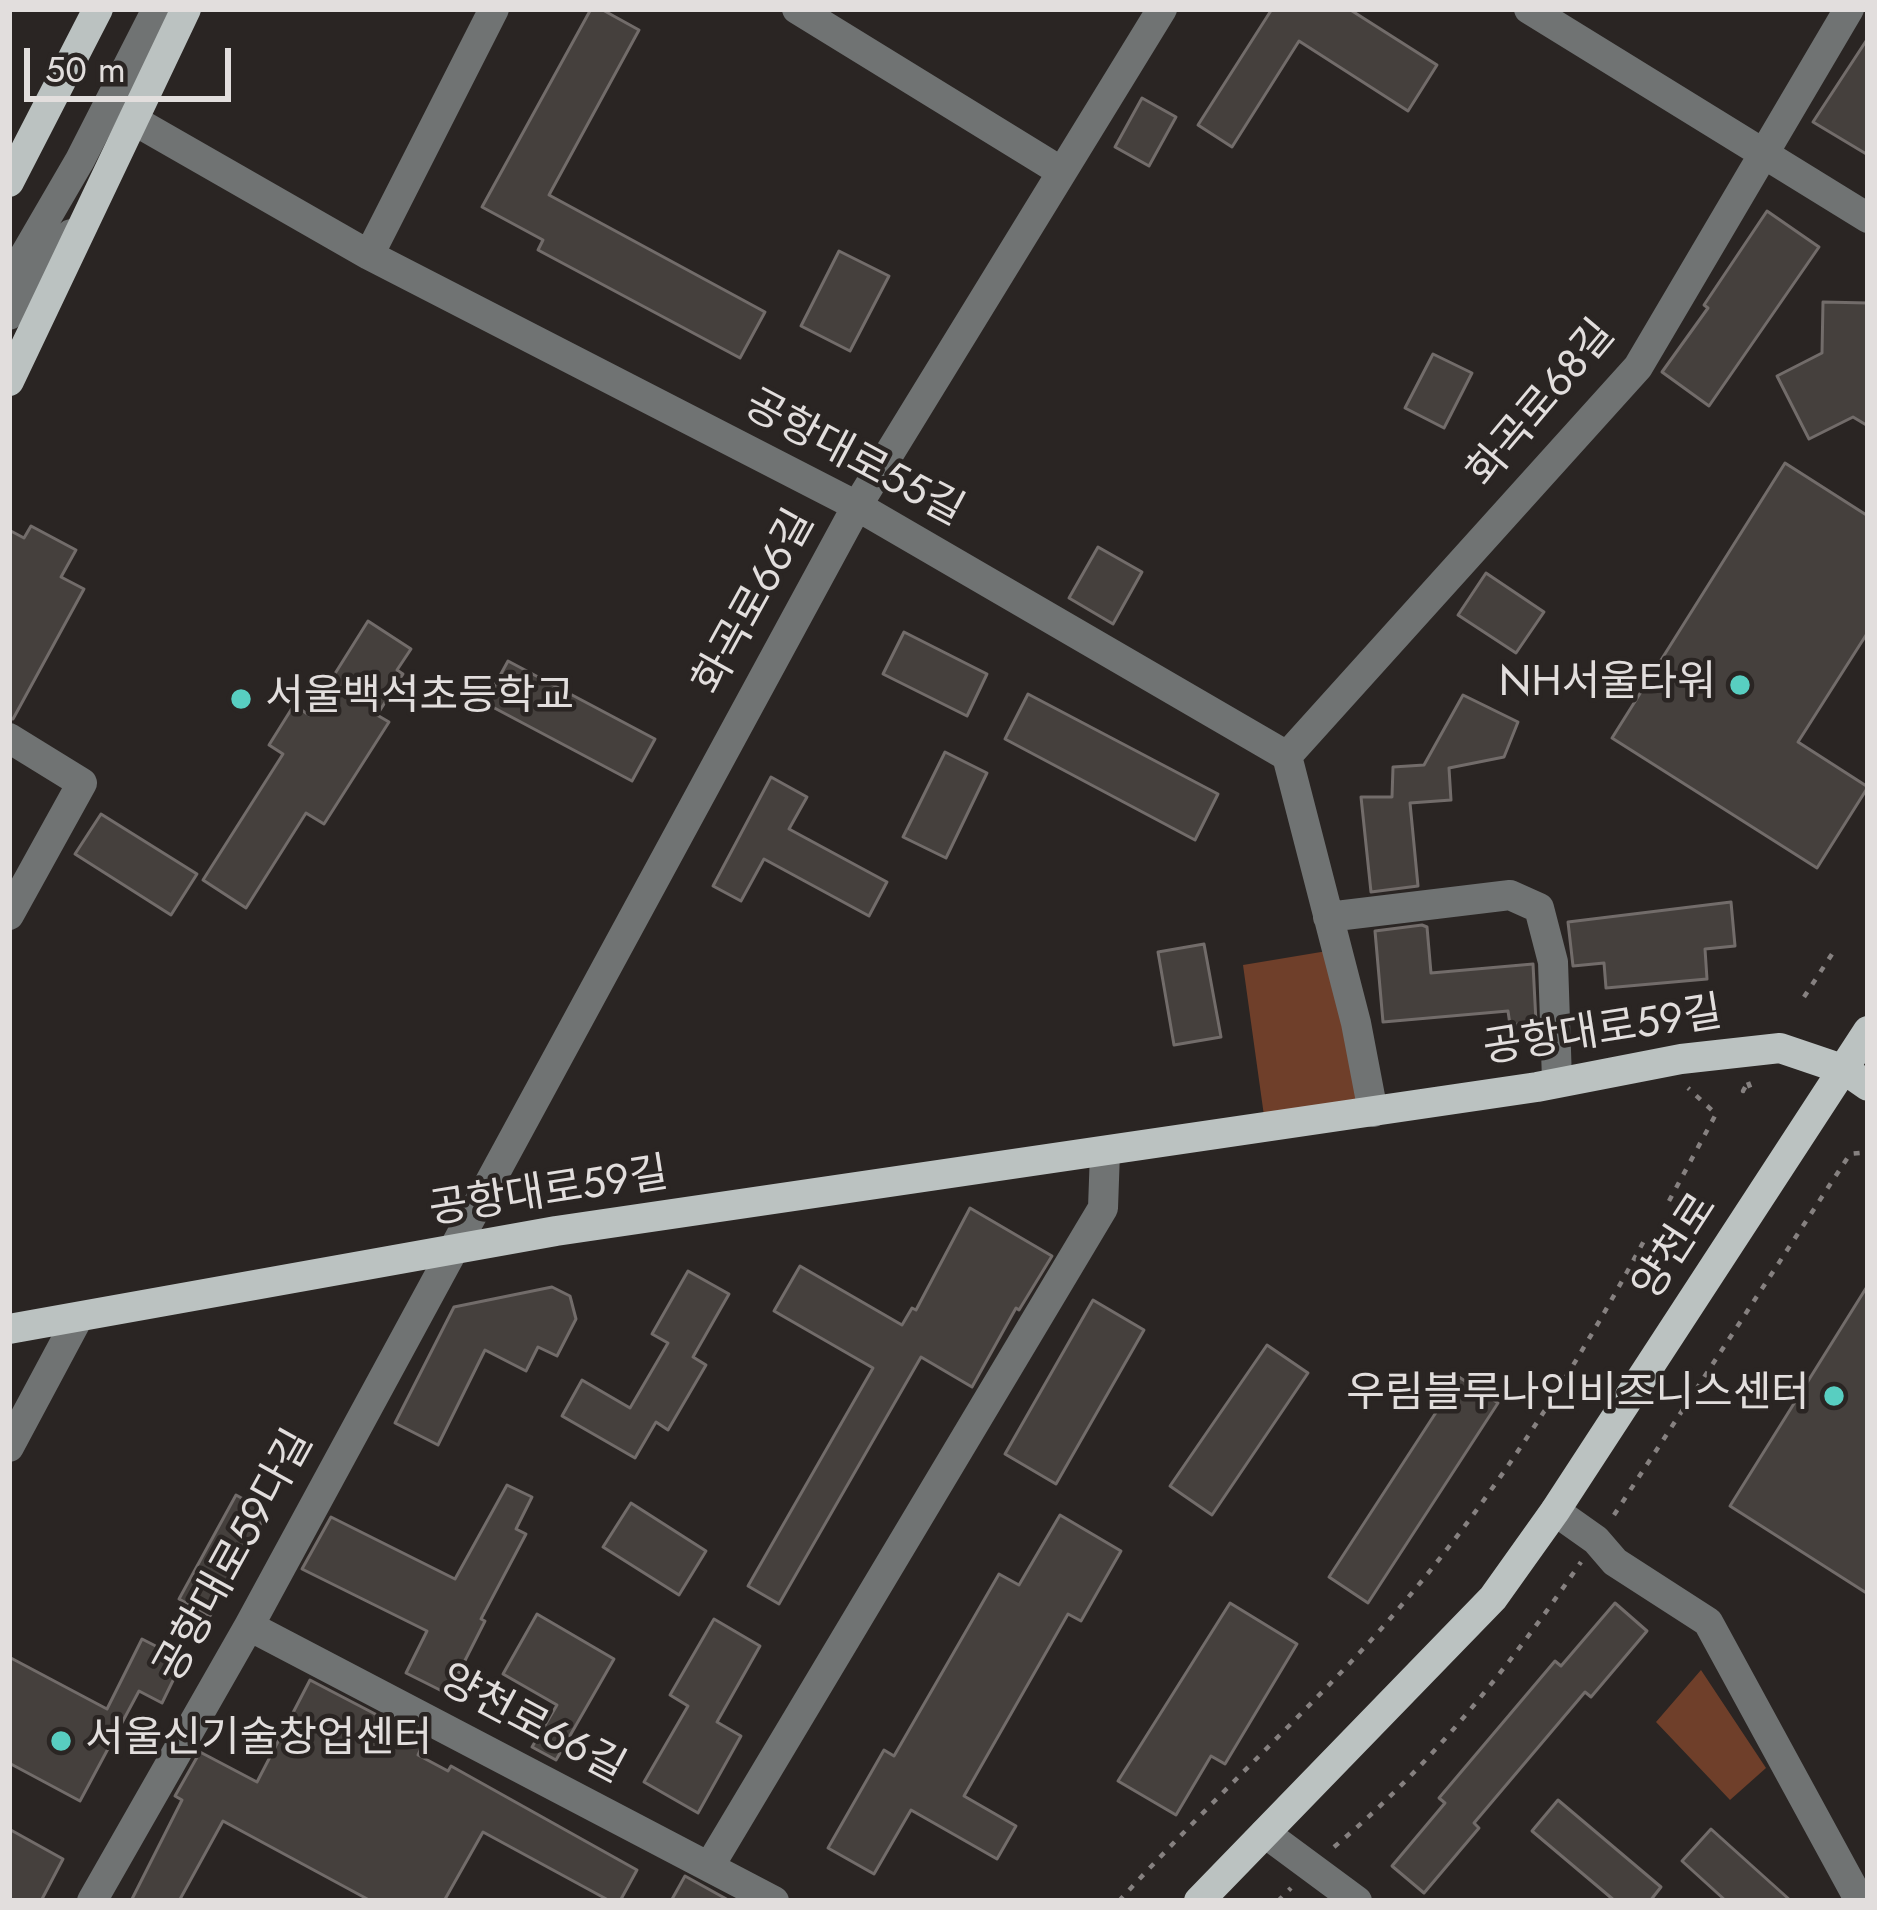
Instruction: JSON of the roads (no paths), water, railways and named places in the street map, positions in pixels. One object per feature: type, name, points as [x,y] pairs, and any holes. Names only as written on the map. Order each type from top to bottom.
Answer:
[{"type":"main road","points":[[9,182],[98,9]]},
{"type":"main road","points":[[9,381],[186,9]]},
{"type":"main road","name":"양천로","points":[[1199,1901],[1493,1598],[1856,1078],[1868,1031]]},
{"type":"main road","name":"공항대로59길","points":[[9,1329],[556,1231],[1537,1088],[1681,1059],[1780,1048],[1856,1078]]},
{"type":"street","points":[[9,282],[80,160],[157,9]]},
{"type":"street","points":[[369,255],[494,9]]},
{"type":"street","name":"화곡로66길","points":[[449,1251],[857,506],[1162,9]]},
{"type":"street","points":[[1529,9],[1868,218]]},
{"type":"street","name":"화곡로68길","points":[[1287,756],[1638,367],[1850,9]]},
{"type":"street","points":[[814,14],[1062,172]]},
{"type":"street","name":"공항대로55길","points":[[135,122],[369,255],[857,506],[1287,756]]},
{"type":"street","points":[[9,315],[86,214]]},
{"type":"street","points":[[9,738],[82,783],[9,915]]},
{"type":"street","points":[[1287,756],[1356,1023],[1373,1112]]},
{"type":"street","points":[[1328,917],[1510,895],[1539,908],[1553,962],[1557,1081]]},
{"type":"street","points":[[709,1867],[1103,1208],[1105,1152]]},
{"type":"street","name":"공항대로59다길","points":[[92,1901],[249,1626],[449,1251]]},
{"type":"street","points":[[9,1447],[79,1318]]},
{"type":"street","points":[[1555,1510],[1596,1540],[1615,1562],[1708,1622],[1859,1901]]},
{"type":"street","name":"양천로66길","points":[[249,1626],[774,1901]]},
{"type":"street","points":[[1265,1833],[1357,1901]]},
{"type":"place","name":"NH서울타워","points":[[1740,685]]},
{"type":"place","name":"서울백석초등학교","points":[[241,699]]},
{"type":"place","name":"우림블루나인비즈니스센터","points":[[1834,1396]]},
{"type":"place","name":"서울신기술창업센터","points":[[61,1741]]}]
